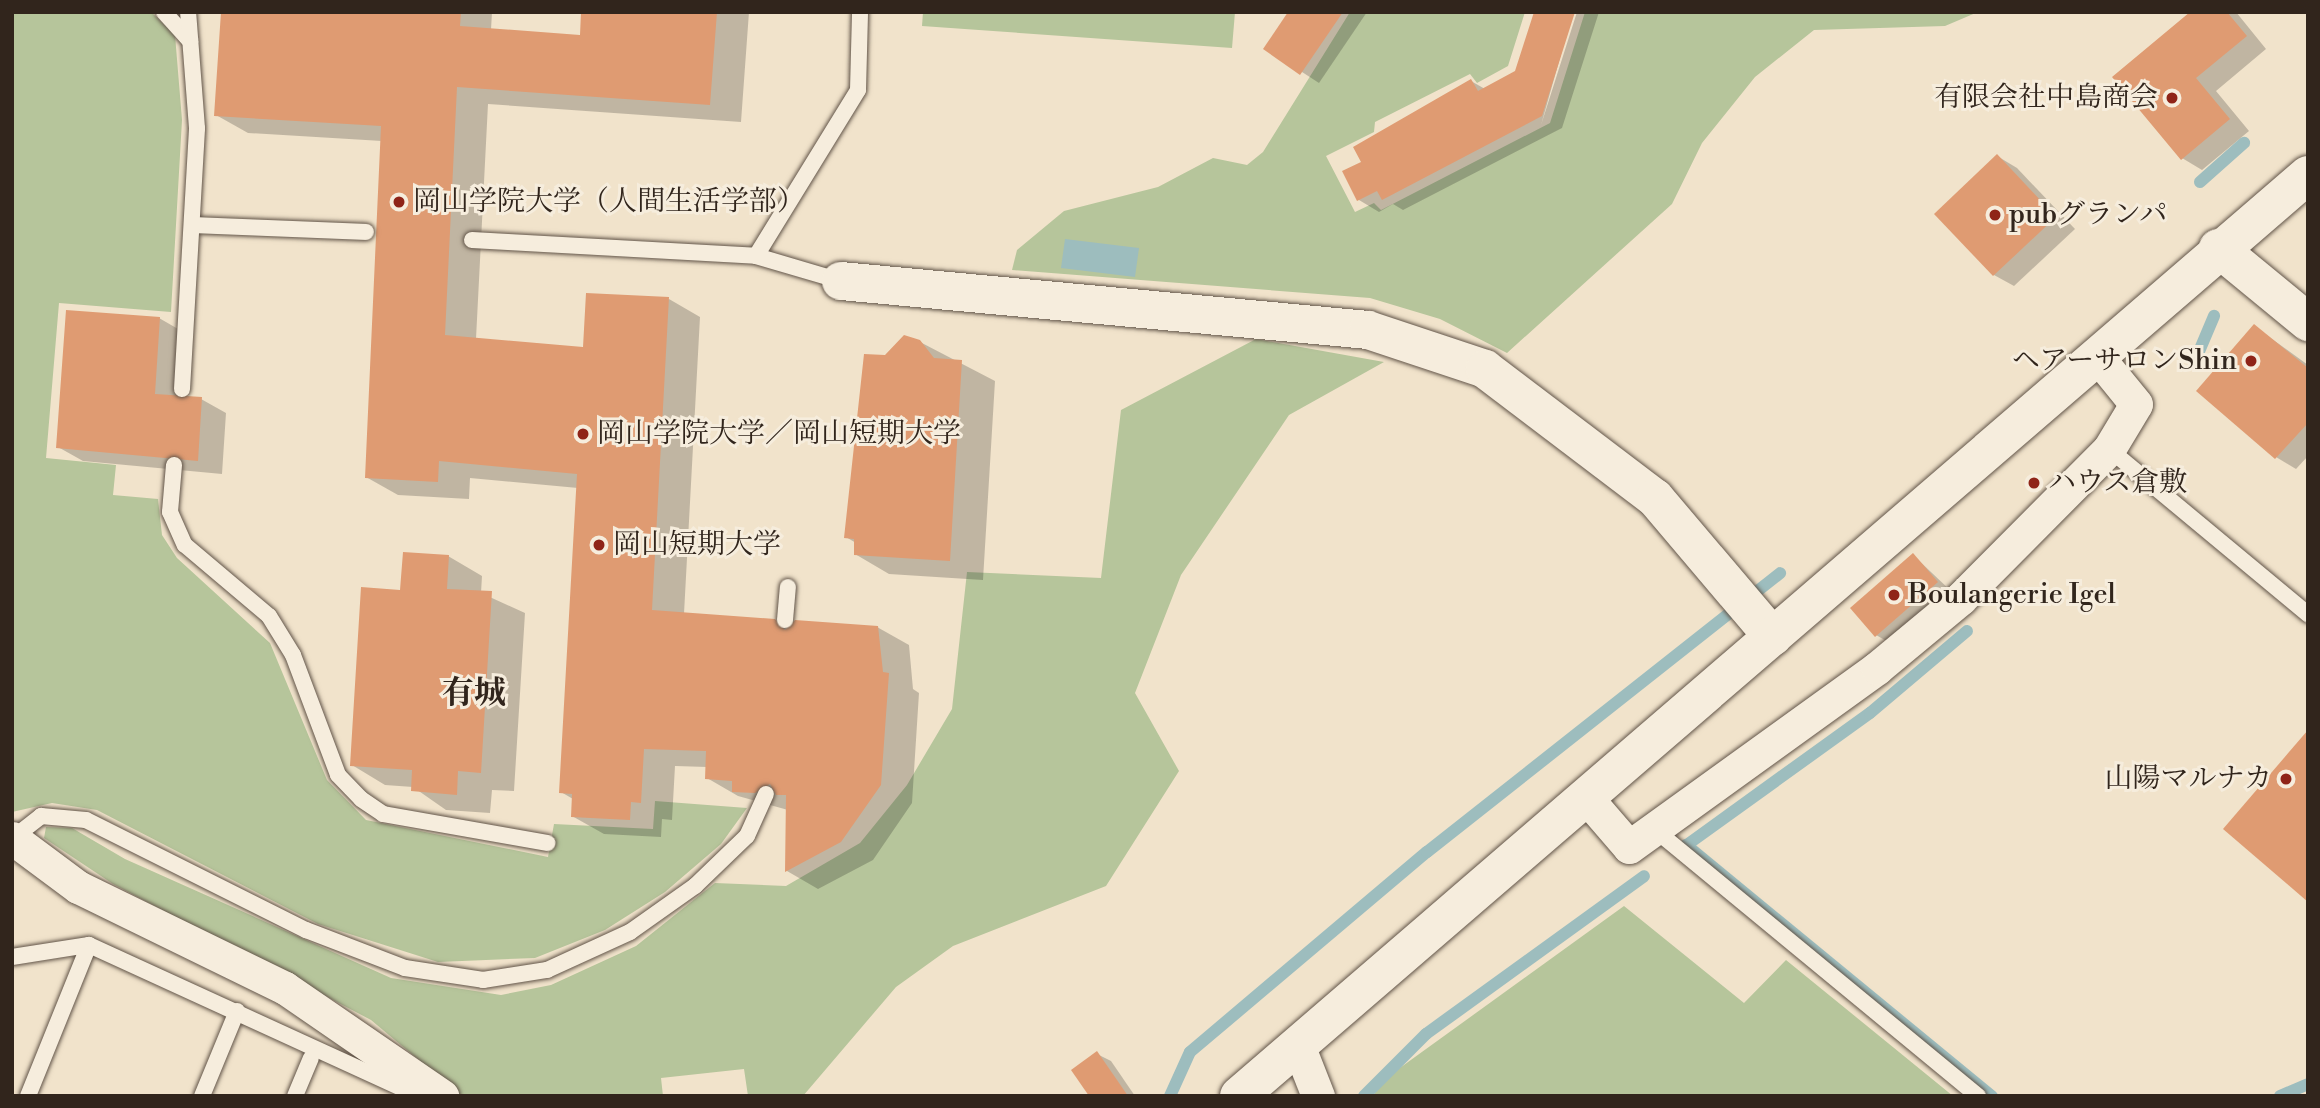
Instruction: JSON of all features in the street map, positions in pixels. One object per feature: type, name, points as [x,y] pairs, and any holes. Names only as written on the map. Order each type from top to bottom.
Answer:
[{"type":"street","points":[[1239,1096],[1585,796],[1751,612],[2096,355],[2218,248],[2308,175]]},
{"type":"street","points":[[2218,248],[2308,322]]},
{"type":"street","points":[[841,281],[1368,330],[1472,365],[1566,425],[1655,498],[1751,612]]},
{"type":"street","points":[[1585,796],[1629,847],[1888,660],[2002,562],[2109,449],[2136,404],[2096,355]]},
{"type":"street","points":[[13,838],[78,887],[285,988],[442,1096]]},
{"type":"street","points":[[1298,1045],[1318,1096]]},
{"type":"lane","points":[[164,12],[190,41]]},
{"type":"lane","points":[[182,389],[194,225],[197,128],[188,12]]},
{"type":"lane","points":[[756,256],[858,90],[860,12]]},
{"type":"lane","points":[[194,225],[366,232]]},
{"type":"lane","points":[[472,240],[756,256],[841,281]]},
{"type":"lane","points":[[2109,449],[2308,614]]},
{"type":"lane","points":[[174,465],[170,512],[185,545],[269,616],[293,655],[338,775],[360,799],[383,814],[547,843]]},
{"type":"lane","points":[[785,620],[788,587]]},
{"type":"lane","points":[[13,838],[41,816],[86,820],[306,930],[405,968],[483,980],[547,970],[630,932],[695,886],[747,836],[766,794]]},
{"type":"lane","points":[[1654,829],[1978,1096]]},
{"type":"lane","points":[[12,957],[89,945],[419,1096]]},
{"type":"lane","points":[[28,1096],[89,945]]},
{"type":"lane","points":[[202,1096],[237,1011]]},
{"type":"lane","points":[[295,1096],[311,1058]]},
{"type":"green space","points":[[12,12],[151,12],[175,35],[182,120],[171,312],[59,303],[46,458],[116,465],[113,495],[158,499],[162,535],[177,558],[270,643],[327,780],[366,820],[548,857],[554,824],[653,829],[655,801],[747,808],[721,844],[665,892],[605,930],[535,958],[438,962],[318,924],[97,810],[52,803],[12,812]]},
{"type":"green space","points":[[923,12],[1235,12],[1232,48],[922,26]]},
{"type":"green space","points":[[1350,12],[1525,12],[1508,66],[1477,83],[1470,74],[1375,122],[1374,132],[1326,156],[1355,212],[1374,203],[1381,210],[1550,123],[1585,12],[1978,12],[1945,26],[1814,30],[1755,77],[1702,143],[1672,204],[1507,353],[1440,319],[1370,298],[1012,270],[1017,250],[1064,211],[1158,187],[1213,158],[1247,165],[1263,152]]},
{"type":"green space","points":[[1256,339],[1384,362],[1289,415],[1181,575],[1135,693],[1179,771],[1106,886],[953,946],[896,987],[803,1096],[748,1096],[744,1069],[661,1078],[663,1096],[462,1096],[371,1020],[113,884],[44,838],[46,827],[72,828],[125,859],[391,978],[501,995],[551,985],[636,946],[715,883],[786,886],[860,843],[907,785],[952,709],[967,572],[1101,578],[1121,410]]},
{"type":"green space","points":[[1624,906],[1744,1003],[1786,960],[1953,1096],[1374,1096],[1379,1083]]},
{"type":"water","points":[[1065,239],[1139,248],[1135,277],[1061,268]]},
{"type":"building","points":[[221,12],[461,12],[460,26],[580,35],[581,12],[717,12],[710,105],[457,87],[445,335],[583,347],[586,293],[669,297],[652,610],[775,619],[785,630],[795,620],[878,626],[883,672],[889,673],[881,785],[841,842],[785,872],[786,795],[776,795],[770,784],[755,793],[732,792],[732,781],[705,779],[706,751],[644,749],[641,803],[631,802],[630,820],[571,817],[572,794],[559,793],[577,474],[439,461],[438,482],[365,478],[381,126],[214,116]]},
{"type":"building","points":[[1288,12],[1343,12],[1300,75],[1263,49]]},
{"type":"building","points":[[1534,12],[1575,12],[1542,116],[1382,200],[1377,191],[1357,201],[1342,171],[1361,162],[1353,147],[1471,79],[1478,91],[1515,71]]},
{"type":"building","name":"有限会社中島商会","points":[[2190,12],[2227,12],[2247,36],[2196,78],[2230,119],[2181,160],[2112,77]]},
{"type":"building","name":"pubグランパ","points":[[1997,154],[2056,217],[1993,276],[1934,214]]},
{"type":"building","points":[[66,310],[160,317],[155,394],[202,397],[198,461],[56,448]]},
{"type":"building","points":[[2254,324],[2308,368],[2308,423],[2275,459],[2196,391]]},
{"type":"building","points":[[904,335],[920,340],[934,358],[962,360],[950,561],[854,555],[854,539],[844,538],[864,354],[885,355]]},
{"type":"building","points":[[403,552],[449,555],[447,589],[492,591],[481,773],[458,771],[457,795],[411,791],[412,770],[350,766],[361,587],[400,590]]},
{"type":"building","name":"Boulangerie Igel","points":[[1913,553],[1938,582],[1875,637],[1850,608]]},
{"type":"building","name":"山陽マルナカ","points":[[2308,730],[2308,902],[2223,829]]},
{"type":"building","points":[[1097,1051],[1128,1096],[1089,1096],[1071,1070]]},
{"type":"waterway","points":[[2200,182],[2244,143]]},
{"type":"waterway","points":[[2195,361],[2214,316]]},
{"type":"waterway","points":[[1170,1096],[1190,1052],[1427,852],[1780,573]]},
{"type":"waterway","points":[[1684,847],[1870,713],[1967,631]]},
{"type":"waterway","points":[[1686,845],[1992,1096]]},
{"type":"waterway","points":[[1364,1096],[1426,1034],[1644,876]]},
{"type":"waterway","points":[[2280,1096],[2308,1084]]},
{"type":"place","name":"有限会社中島商会","points":[[2172,98]]},
{"type":"place","name":"岡山学院大学（人間生活学部）","points":[[399,202]]},
{"type":"place","name":"pubグランパ","points":[[1995,215]]},
{"type":"place","name":"ヘアーサロンShin","points":[[2251,361]]},
{"type":"place","name":"岡山学院大学／岡山短期大学","points":[[583,434]]},
{"type":"place","name":"ハウス倉敷","points":[[2034,483]]},
{"type":"place","name":"岡山短期大学","points":[[599,545]]},
{"type":"place","name":"Boulangerie Igel","points":[[1894,595]]},
{"type":"place","name":"山陽マルナカ","points":[[2286,779]]},
{"type":"district","name":"有城","points":[[474,693]]}]
